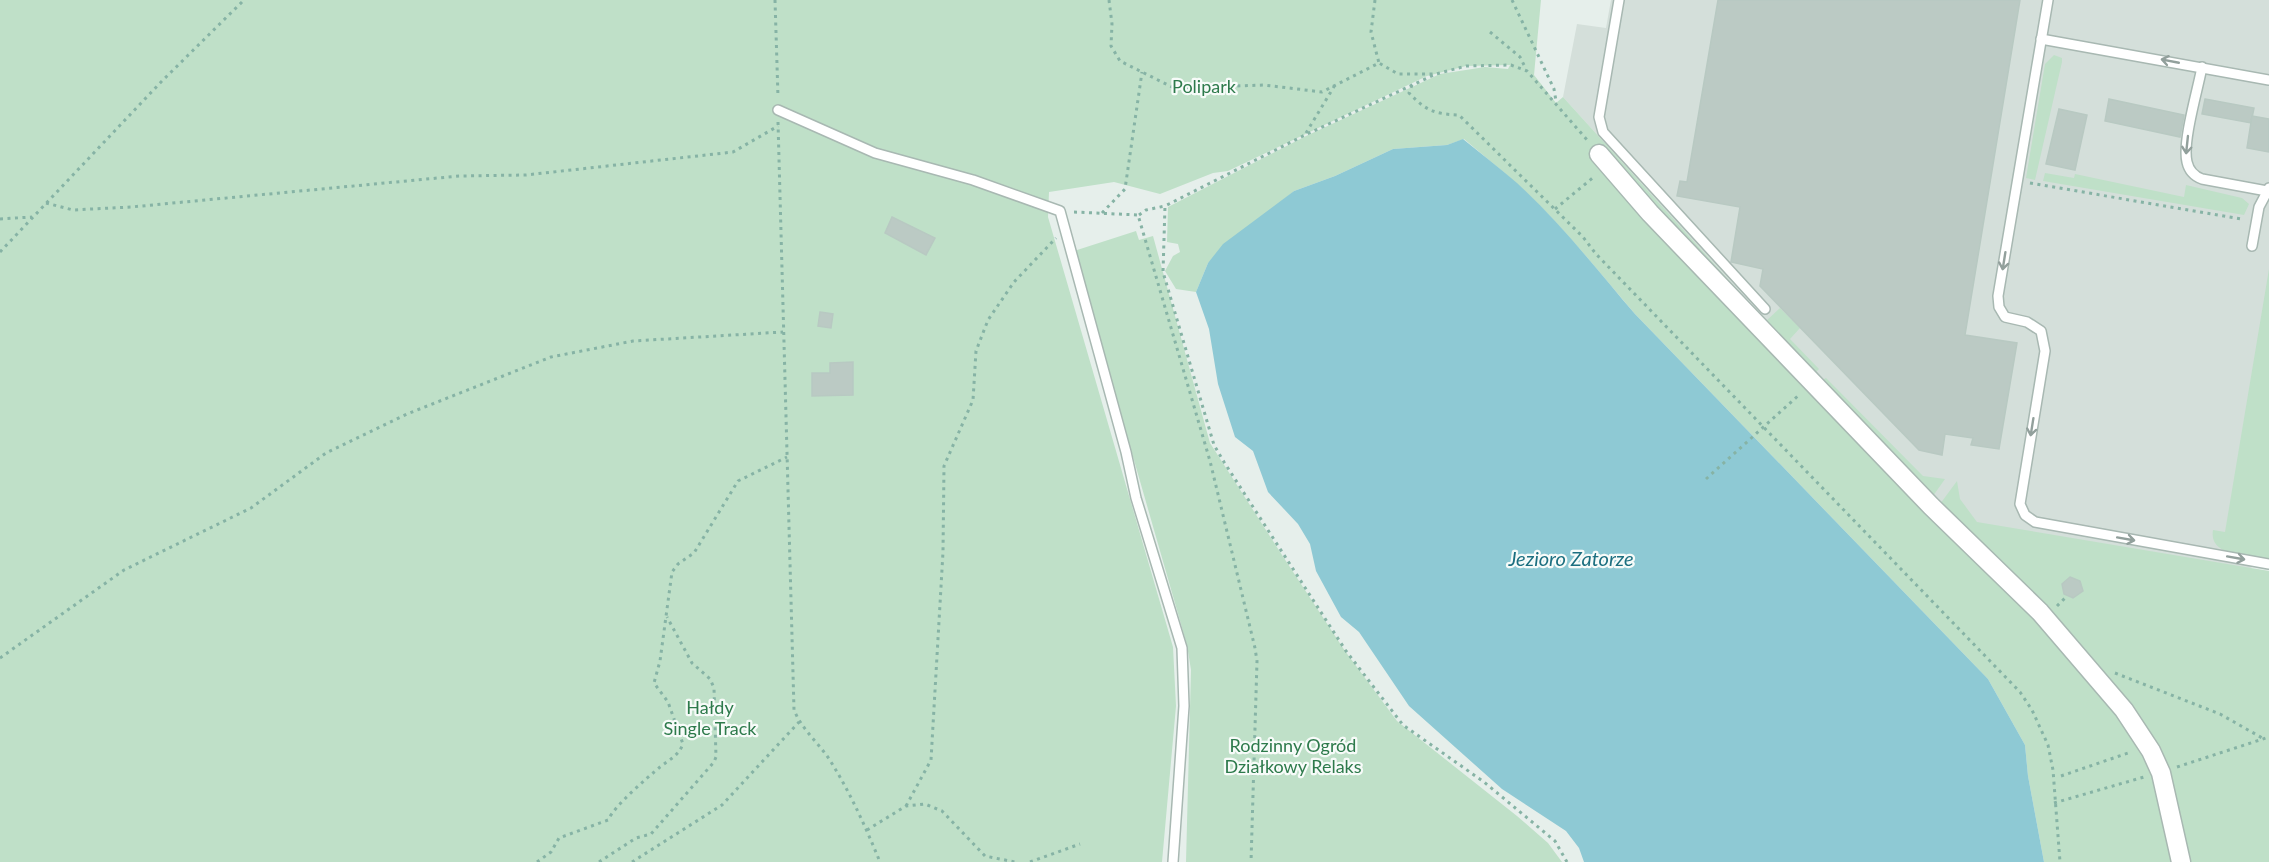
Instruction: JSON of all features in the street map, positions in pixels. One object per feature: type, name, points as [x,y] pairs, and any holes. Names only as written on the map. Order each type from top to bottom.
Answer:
[{"type":"street","points":[[1599,154],[1650,213],[1931,506],[2040,612],[2124,710],[2151,751],[2161,772],[2181,862]]},
{"type":"lane","points":[[1619,0],[1599,117],[1603,132],[1765,309]]},
{"type":"lane","points":[[2048,0],[1999,307],[2005,317],[2036,326],[2041,331],[2045,351],[2020,504],[2025,515],[2035,522],[2269,564]]},
{"type":"lane","points":[[2041,39],[2269,80]]},
{"type":"lane","points":[[2202,67],[2188,138],[2186,160],[2188,168],[2194,176],[2202,179],[2268,190],[2259,207],[2252,246]]},
{"type":"lane","points":[[778,110],[875,153],[973,180],[1060,211],[1126,452],[1136,498],[1182,648],[1185,697],[1173,862]]},
{"type":"path","points":[[0,252],[161,82],[244,0]]},
{"type":"path","points":[[775,0],[791,685],[794,710],[799,722],[832,762],[867,830],[878,862]]},
{"type":"path","points":[[1109,0],[1112,24],[1111,46],[1120,61],[1174,88],[1264,85],[1322,92],[1379,63]]},
{"type":"path","points":[[1375,0],[1371,32],[1379,63],[1398,74],[1436,74],[1485,65],[1511,65],[1527,70]]},
{"type":"path","points":[[1512,0],[1554,89],[1557,103]]},
{"type":"path","points":[[1490,32],[1520,57],[1527,70],[1599,154]]},
{"type":"path","points":[[1102,213],[1125,189],[1142,72]]},
{"type":"path","points":[[1060,211],[1138,215],[1146,210],[1165,206],[1305,135],[1436,74]]},
{"type":"path","points":[[1305,135],[1335,84]]},
{"type":"path","points":[[1412,85],[1409,93],[1417,101],[1435,114],[1459,115],[1555,209],[2020,692],[2032,710],[2048,745],[2053,770],[2060,862]]},
{"type":"path","points":[[46,203],[73,210],[131,207],[459,176],[537,174],[734,152],[778,126]]},
{"type":"path","points":[[1555,209],[1598,173]]},
{"type":"path","points":[[2025,182],[2241,219]]},
{"type":"path","points":[[1165,206],[1163,272],[1214,445],[1224,462],[1346,651],[1403,725],[1484,782],[1555,841],[1566,862]]},
{"type":"path","points":[[1138,215],[1210,461],[1255,648],[1257,661],[1251,862]]},
{"type":"path","points":[[0,219],[32,217]]},
{"type":"path","points":[[906,806],[931,760],[943,552],[944,466],[973,400],[976,351],[988,320],[1014,282],[1063,228]]},
{"type":"path","points":[[0,658],[124,570],[251,508],[326,453],[407,414],[551,357],[633,341],[784,332]]},
{"type":"path","points":[[1706,479],[1813,382]]},
{"type":"path","points":[[537,862],[551,852],[559,838],[608,820],[614,808],[678,755],[683,744],[668,702],[654,683],[674,568],[694,553],[738,481],[787,457]]},
{"type":"path","points":[[599,862],[636,838],[651,834],[716,757],[714,688],[710,679],[692,663],[667,617]]},
{"type":"path","points":[[2085,663],[2211,710],[2264,739]]},
{"type":"path","points":[[632,862],[722,805],[799,722]]},
{"type":"path","points":[[2054,803],[2269,737]]},
{"type":"path","points":[[2061,776],[2133,752]]},
{"type":"path","points":[[867,830],[906,806],[925,804],[942,811],[985,856],[1016,862]]},
{"type":"path","points":[[1030,862],[1080,844]]},
{"type":"shaded area","points":[[1611,0],[2269,0],[2269,469],[2251,571],[1972,527],[1940,504],[1743,296],[1563,97],[1577,24],[1606,28]]},
{"type":"green space","points":[[0,0],[1541,0],[1534,75],[1556,103],[1563,97],[1766,321],[1780,308],[1800,328],[1790,339],[1819,369],[1815,373],[1822,380],[1826,378],[1923,476],[1945,479],[1933,496],[1940,504],[1957,481],[1960,499],[1977,522],[2269,571],[2269,862],[2044,862],[2028,776],[2025,745],[1988,679],[1635,314],[1549,215],[1511,178],[1464,139],[1447,145],[1393,149],[1335,176],[1294,191],[1208,263],[1196,292],[1176,289],[1165,271],[1173,256],[1180,252],[1178,244],[1167,242],[1168,207],[1306,136],[1440,74],[1485,67],[1508,69],[1510,65],[1466,66],[1427,76],[1228,171],[1213,173],[1160,194],[1114,182],[1049,192],[1048,217],[1173,647],[1176,706],[1162,862],[0,862]]},
{"type":"green space","points":[[2054,55],[2062,58],[2062,62],[2035,180],[2026,178],[2045,64]]},
{"type":"green space","points":[[2045,173],[2074,178],[2075,174],[2184,197],[2186,185],[2242,198],[2249,204],[2244,215],[2043,181]]},
{"type":"green space","name":"Rodzinny Ogród Działkowy Relaks","points":[[1136,231],[1139,240],[1153,236],[1210,443],[1345,651],[1397,721],[1517,816],[1548,843],[1562,862],[1186,862],[1191,670],[1187,645],[1074,251]]},
{"type":"green space","points":[[2269,269],[2269,559],[2232,554],[2224,550],[2217,546],[2213,539],[2213,530],[2225,532]]},
{"type":"water","name":"Jezioro Zatorze","points":[[1463,139],[1517,183],[1549,214],[1635,314],[1988,679],[2025,745],[2028,776],[2044,862],[1584,862],[1579,848],[1566,831],[1502,789],[1409,706],[1359,632],[1341,617],[1316,571],[1310,544],[1298,524],[1268,492],[1253,451],[1235,437],[1218,384],[1209,329],[1196,292],[1208,263],[1223,244],[1294,191],[1335,176],[1393,149],[1447,145]]},
{"type":"building","points":[[1718,0],[2020,0],[1965,335],[2017,343],[1999,449],[1971,445],[1973,438],[1945,434],[1942,455],[1919,450],[1760,286],[1763,269],[1731,262],[1740,207],[1677,196],[1680,181],[1687,182]]},
{"type":"building","points":[[2109,99],[2184,115],[2180,137],[2105,121]]},
{"type":"building","points":[[2205,99],[2254,108],[2251,123],[2202,114]]},
{"type":"building","points":[[2059,109],[2087,115],[2075,170],[2046,164]]},
{"type":"building","points":[[2252,116],[2269,119],[2269,152],[2247,148]]},
{"type":"building","points":[[892,217],[935,238],[926,255],[885,233]]},
{"type":"building","points":[[820,312],[833,314],[831,328],[818,326]]},
{"type":"building","points":[[853,362],[853,395],[812,396],[812,373],[830,373],[830,363]]},
{"type":"building","points":[[2070,577],[2080,581],[2083,591],[2073,598],[2064,594],[2062,584]]},
{"type":"park label","name":"Polipark","points":[[1204,87]]},
{"type":"park label","name":"Hałdy Single Track","points":[[710,718]]}]
